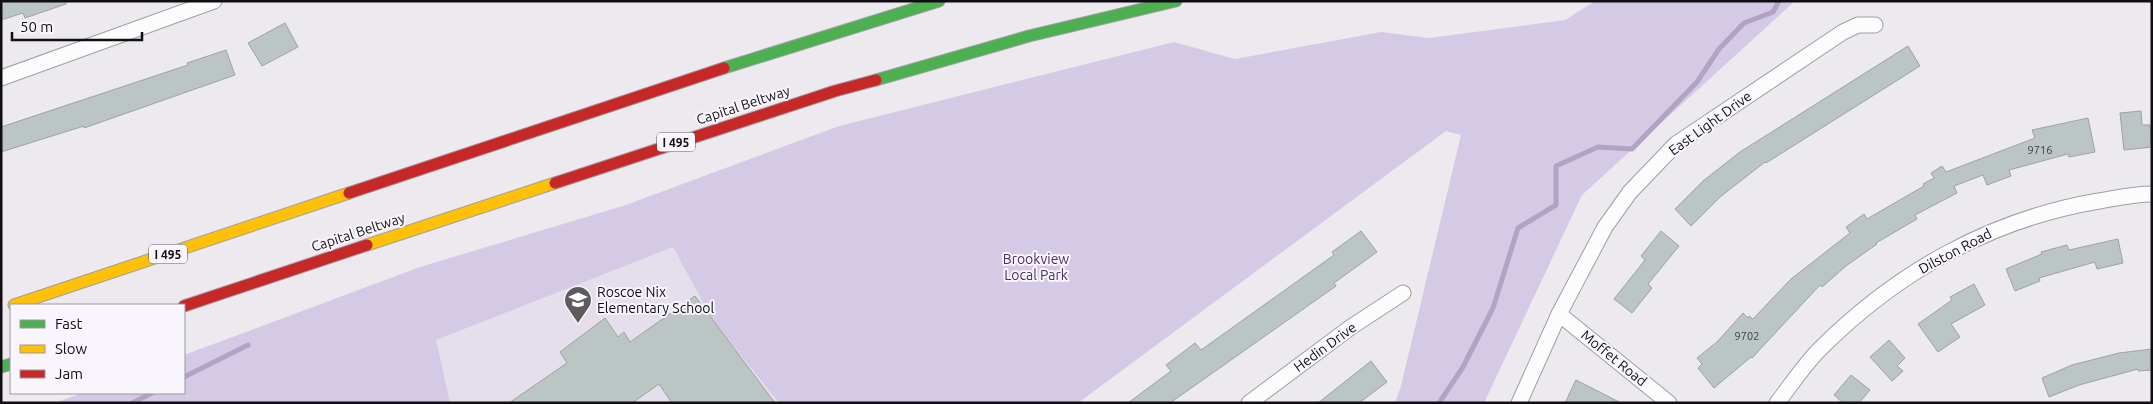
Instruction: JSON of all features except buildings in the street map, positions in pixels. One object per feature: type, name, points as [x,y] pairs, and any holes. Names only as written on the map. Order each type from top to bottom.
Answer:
[{"type":"highway","name":"I 495","points":[[19,304],[720,69],[940,1]]},
{"type":"highway","name":"Capital Beltway","points":[[185,306],[835,91],[1029,36],[1176,1]]},
{"type":"street","points":[[1,78],[214,1]]},
{"type":"street","name":"East Light Drive","points":[[1518,403],[1559,314],[1606,227],[1630,192],[1676,144],[1843,32],[1858,25],[1875,25]]},
{"type":"street","name":"Dilston Road","points":[[1777,403],[1826,344],[1875,300],[1939,257],[2001,227],[2064,207],[2152,194]]},
{"type":"street","name":"Hedin Drive","points":[[1249,403],[1351,327],[1403,293]]},
{"type":"street","name":"Moffet Road","points":[[1559,314],[1669,403]]},
{"type":"shaded area","name":"Roscoe Nix Elementary School","points":[[672,244],[712,319],[779,403],[445,403],[424,330]]},
{"type":"green space","name":"Brookview Local Park","points":[[1595,1],[1795,1],[1582,195],[1484,403],[1395,403],[1401,386],[1461,135],[1446,131],[1078,403],[779,403],[712,319],[673,247],[436,340],[450,403],[55,403],[79,394],[185,394],[185,355],[420,267],[626,205],[839,126],[1174,42],[1235,59],[1381,32],[1429,38],[1565,20]]},
{"type":"waterway","points":[[1439,403],[1463,367],[1493,308],[1518,228],[1556,205],[1556,166],[1598,147],[1632,149],[1697,82],[1719,49],[1744,23],[1773,12],[1779,1]]},
{"type":"waterway","points":[[185,376],[248,345]]},
{"type":"waterway","points":[[132,403],[150,394]]},
{"type":"traffic: fast","points":[[724,68],[939,1]]},
{"type":"traffic: fast","points":[[876,80],[1029,36],[1176,1]]},
{"type":"traffic: fast","points":[[1,367],[10,364]]},
{"type":"traffic: slow","points":[[367,245],[555,183]]},
{"type":"traffic: slow","points":[[17,304],[349,193]]},
{"type":"traffic: jam","points":[[349,193],[724,68]]},
{"type":"traffic: jam","points":[[555,183],[835,91],[876,80]]},
{"type":"traffic: jam","points":[[185,306],[367,245]]},
{"type":"place","name":"Roscoe Nix Elementary School","points":[[578,324]]}]
